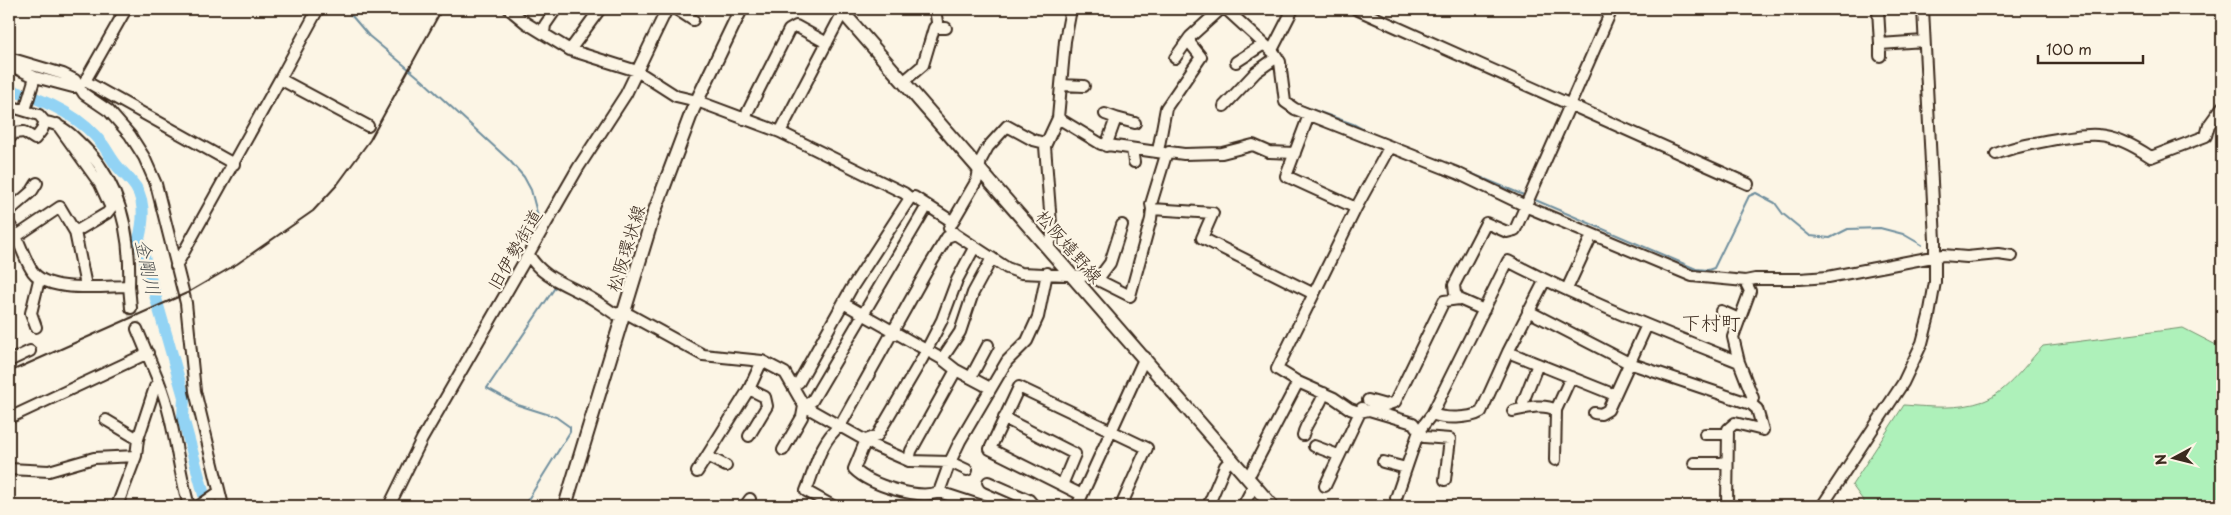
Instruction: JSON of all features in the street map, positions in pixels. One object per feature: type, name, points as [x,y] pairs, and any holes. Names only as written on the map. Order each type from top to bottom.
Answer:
[{"type":"main road","name":"松阪環状線","points":[[565,506],[654,213],[697,101],[740,9]]},
{"type":"main road","name":"松阪嬉野線","points":[[842,10],[1145,357],[1272,506]]},
{"type":"street","points":[[9,65],[34,79],[73,87],[82,84],[126,9]]},
{"type":"street","points":[[176,266],[318,9]]},
{"type":"street","points":[[509,9],[526,23],[570,50],[637,71],[676,96],[697,101],[780,132],[904,193],[910,198],[914,197],[942,219],[953,222]]},
{"type":"street","points":[[544,33],[545,25],[556,9]]},
{"type":"street","points":[[570,50],[600,9]]},
{"type":"street","name":"旧伊勢街道","points":[[389,506],[422,439],[578,168],[626,94],[667,9]]},
{"type":"street","points":[[676,9],[693,20]]},
{"type":"street","points":[[903,82],[923,64],[934,28],[942,25],[935,9]]},
{"type":"street","points":[[1048,246],[1052,237],[1045,143],[1058,118],[1065,41],[1072,9]]},
{"type":"street","points":[[1175,58],[1190,37],[1222,9]]},
{"type":"street","points":[[1226,9],[1271,50],[1280,62],[1285,102],[1309,115],[1389,148],[1457,173],[1525,206],[1692,276],[1745,281],[1755,279],[1828,277],[1935,257],[1958,255],[1967,257],[1998,254],[2012,256]]},
{"type":"street","points":[[1224,106],[1256,72],[1271,50],[1276,46],[1293,9]]},
{"type":"street","points":[[1356,9],[1748,184]]},
{"type":"street","points":[[1484,310],[1459,299],[1454,293],[1454,285],[1486,223],[1507,232],[1515,230],[1612,9]]},
{"type":"street","points":[[1878,9],[1880,56]]},
{"type":"street","points":[[1822,506],[1903,383],[1919,351],[1933,291],[1935,257],[1923,9]]},
{"type":"street","points":[[780,132],[827,43],[842,10]]},
{"type":"street","points":[[744,119],[788,30],[796,26],[827,43]]},
{"type":"street","points":[[1045,143],[1033,140],[1007,126],[988,147],[979,169],[977,180],[949,228],[974,248],[1007,268],[1020,273],[1071,274],[1098,279],[1130,296],[1151,219],[1154,177],[1162,152],[1166,108],[1201,57],[1190,43],[1190,37]]},
{"type":"street","points":[[1880,44],[1924,41]]},
{"type":"street","points":[[1236,62],[1271,50]]},
{"type":"street","points":[[9,58],[63,74],[234,164]]},
{"type":"street","points":[[25,110],[34,79]]},
{"type":"street","points":[[280,79],[368,126]]},
{"type":"street","points":[[82,84],[84,94],[109,111],[130,135],[144,157],[156,184],[186,303],[195,391],[223,506]]},
{"type":"street","points":[[1061,85],[1084,86]]},
{"type":"street","points":[[9,106],[39,115],[46,122],[56,124],[90,151],[102,167],[115,192],[126,234],[130,261],[129,286],[131,308]]},
{"type":"street","points":[[1996,154],[2011,148],[2096,134],[2111,137],[2151,157],[2206,136],[2209,124],[2222,107]]},
{"type":"street","points":[[1105,114],[1135,123]]},
{"type":"street","points":[[1309,115],[1286,176],[1356,208]]},
{"type":"street","points":[[1058,118],[1106,146],[1184,154],[1222,152],[1253,145],[1269,152],[1295,153]]},
{"type":"street","points":[[1106,146],[1116,118]]},
{"type":"street","points":[[9,136],[24,132],[35,138],[46,122]]},
{"type":"street","points":[[56,124],[100,184],[111,208],[107,213],[75,232]]},
{"type":"street","points":[[1389,148],[1375,178],[1356,208],[1277,369],[1298,382],[1324,393],[1350,409],[1364,406],[1386,406],[1395,402],[1444,301],[1459,299]]},
{"type":"street","points":[[1132,149],[1134,162]]},
{"type":"street","points":[[9,211],[32,191],[37,183]]},
{"type":"street","points":[[793,386],[799,382],[843,303],[910,198]]},
{"type":"street","points":[[17,236],[60,207],[75,232],[86,286]]},
{"type":"street","points":[[1152,209],[1213,213],[1202,238],[1314,294]]},
{"type":"street","points":[[783,450],[802,417],[804,406],[812,401],[924,211]]},
{"type":"street","points":[[9,224],[17,236],[31,270],[39,280],[72,287],[129,286]]},
{"type":"street","points":[[1098,279],[1110,263],[1122,225]]},
{"type":"street","points":[[833,506],[806,491],[811,472],[832,432],[840,426],[894,333],[943,244],[948,237],[955,234]]},
{"type":"street","points":[[1567,290],[1592,235]]},
{"type":"street","points":[[974,248],[956,280],[942,320],[924,351],[922,359],[877,436],[866,440],[854,464],[854,469],[857,473],[900,492],[933,494],[939,492],[982,506]]},
{"type":"street","points":[[529,255],[534,264],[566,290],[615,314],[624,312],[703,355],[762,362],[785,373],[804,406],[866,440],[909,461],[950,462],[967,470]]},
{"type":"street","points":[[942,359],[960,332],[973,293],[992,258]]},
{"type":"street","points":[[1396,498],[1419,431],[1432,414],[1508,261],[1544,280],[1647,325],[1739,362]]},
{"type":"street","points":[[939,492],[950,462],[990,388],[1006,361],[1027,341],[1038,317],[1047,273]]},
{"type":"street","points":[[36,327],[30,313],[39,280]]},
{"type":"street","points":[[1432,414],[1438,416],[1474,416],[1481,412],[1544,280]]},
{"type":"street","points":[[1745,281],[1750,291],[1733,337],[1739,362],[1753,398],[1751,404]]},
{"type":"street","points":[[843,303],[990,388]]},
{"type":"street","points":[[1528,311],[1630,362],[1751,404],[1757,409],[1763,430],[1735,423],[1728,429],[1727,506]]},
{"type":"street","points":[[1721,311],[1740,319]]},
{"type":"street","points":[[1594,413],[1601,414],[1608,410],[1647,325]]},
{"type":"street","points":[[137,329],[167,403],[189,506]]},
{"type":"street","points":[[971,377],[988,345]]},
{"type":"street","points":[[9,361],[30,351]]},
{"type":"street","points":[[1508,352],[1616,395]]},
{"type":"street","points":[[9,418],[148,353]]},
{"type":"street","points":[[1077,506],[1112,433],[1145,357]]},
{"type":"street","points":[[698,472],[749,389],[762,362]]},
{"type":"street","points":[[1523,402],[1538,364]]},
{"type":"street","points":[[909,461],[910,451],[956,370]]},
{"type":"street","points":[[1555,460],[1556,410],[1571,377]]},
{"type":"street","points":[[117,506],[136,456],[138,439],[155,387],[159,382]]},
{"type":"street","points":[[1251,472],[1298,382]]},
{"type":"street","points":[[1082,495],[990,449],[1018,387],[1147,448],[1122,506]]},
{"type":"street","points":[[749,389],[766,397],[767,406],[749,436]]},
{"type":"street","points":[[1303,436],[1305,428],[1313,419],[1324,393]]},
{"type":"street","points":[[1364,406],[1369,410],[1413,423],[1424,437],[1450,439],[1445,480]]},
{"type":"street","points":[[1325,486],[1338,455],[1364,406]]},
{"type":"street","points":[[1513,411],[1534,406],[1556,410]]},
{"type":"street","points":[[1004,418],[1075,454],[1062,485]]},
{"type":"street","points":[[106,420],[138,439]]},
{"type":"street","points":[[1706,434],[1728,434]]},
{"type":"street","points":[[1314,446],[1338,455]]},
{"type":"street","points":[[9,469],[49,471],[94,458],[136,456]]},
{"type":"street","points":[[707,456],[726,466]]},
{"type":"street","points":[[1208,506],[1225,466],[1232,459]]},
{"type":"street","points":[[1694,462],[1721,463],[1727,461]]},
{"type":"street","points":[[1383,462],[1406,468]]},
{"type":"street","points":[[988,482],[1029,500],[1034,506]]},
{"type":"street","points":[[1243,506],[1254,485]]},
{"type":"street","points":[[199,506],[219,492]]},
{"type":"green space","points":[[2183,328],[2222,348],[2222,506],[1867,506],[1852,485],[1904,405],[1954,407],[1984,401],[2008,384],[2043,346]]},
{"type":"waterway","points":[[346,9],[369,36],[422,80],[510,161],[524,177],[531,190],[540,224]]},
{"type":"waterway","points":[[1234,9],[1271,43]]},
{"type":"waterway","points":[[1280,52],[1284,61]]},
{"type":"waterway","name":"金剛川","points":[[9,90],[48,103],[84,125],[94,134],[136,187],[141,201],[143,216],[139,239],[184,397],[183,418],[207,506]]},
{"type":"waterway","points":[[1289,98],[1294,103],[1353,124],[1373,135]]},
{"type":"waterway","points":[[1436,159],[1526,196]]},
{"type":"waterway","points":[[1533,199],[1696,269],[1708,270],[1714,268],[1749,196],[1756,193],[1775,203],[1783,214],[1810,236],[1830,238],[1848,229],[1880,228],[1903,234],[1922,245]]},
{"type":"waterway","points":[[524,506],[570,432],[570,427],[556,417],[518,405],[487,388],[556,286],[553,284]]},
{"type":"tunnel","points":[[131,308],[137,329]]},
{"type":"railway","points":[[9,372],[187,293],[237,264],[313,211],[337,185],[370,140],[442,9]]},
{"type":"district","name":"下村町","points":[[1711,322]]}]
